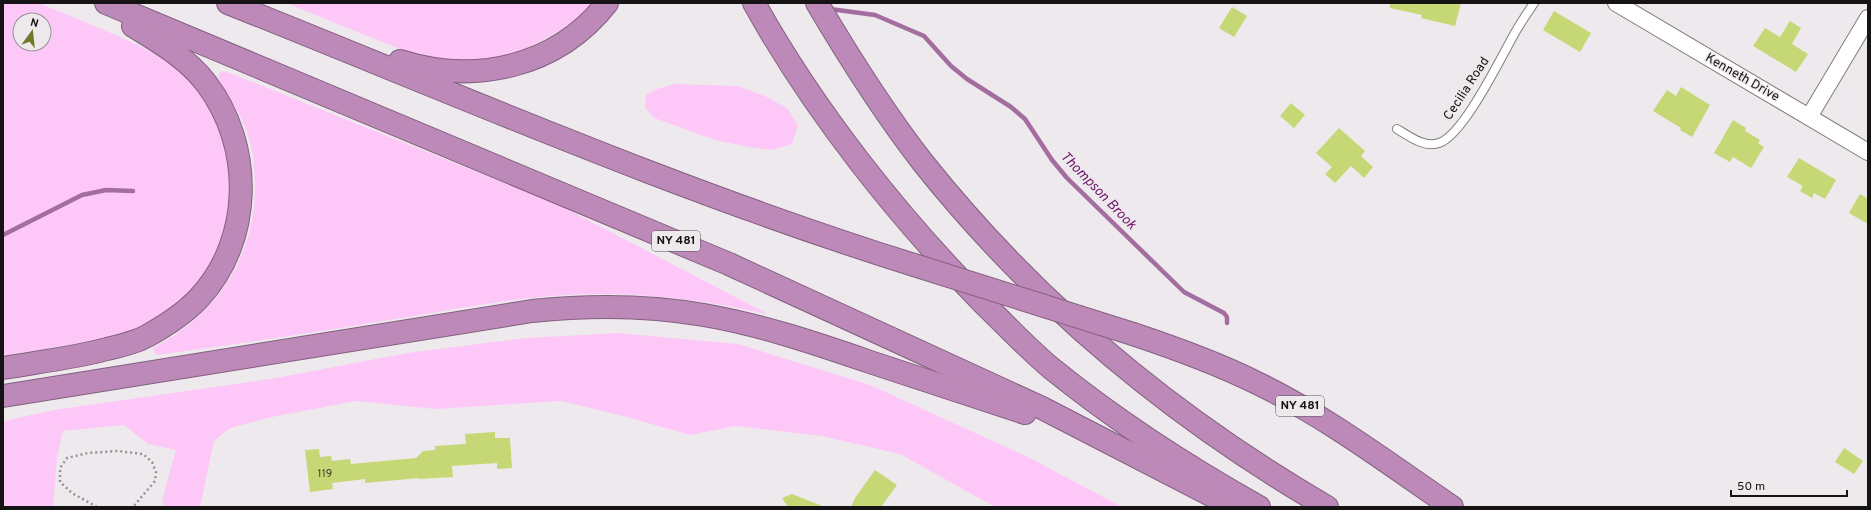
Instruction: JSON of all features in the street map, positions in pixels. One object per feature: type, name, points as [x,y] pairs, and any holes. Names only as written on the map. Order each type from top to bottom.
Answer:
[{"type":"highway","points":[[3,368],[85,355],[146,337],[176,318],[198,298],[215,276],[227,254],[235,231],[240,209],[241,162],[235,138],[224,111],[206,83],[186,62],[162,44],[94,3]]},
{"type":"highway","name":"NY 481","points":[[106,3],[729,264],[982,380],[1106,440],[1234,507]]},
{"type":"highway","name":"NY 481","points":[[228,3],[625,164],[806,230],[1133,334],[1227,369],[1288,399],[1348,436],[1452,507]]},
{"type":"highway","points":[[279,23],[427,68],[448,71],[482,71],[529,60],[554,47],[586,24],[607,3]]},
{"type":"highway","points":[[817,3],[872,93],[923,162],[956,202],[1055,306],[1132,372],[1204,429],[1245,457],[1327,507]]},
{"type":"highway","points":[[759,12],[784,54],[820,108],[900,212],[946,264],[1023,342],[1050,366],[1111,414],[1215,482],[1258,507]]},
{"type":"highway","points":[[3,396],[532,311],[562,308],[632,307],[703,315],[783,334],[1106,440]]},
{"type":"street","name":"Kenneth Drive","points":[[1616,3],[1868,152]]},
{"type":"street","points":[[1809,117],[1868,18]]},
{"type":"lane","name":"Cecilia Road","points":[[1397,129],[1427,145],[1440,143],[1455,131],[1489,82],[1515,32],[1534,3]]},
{"type":"path","points":[[97,507],[72,493],[60,482],[60,468],[67,458],[88,453],[116,451],[143,454],[152,462],[156,472],[155,481],[133,507]]},
{"type":"shaded area","points":[[3,3],[39,3],[123,38],[164,58],[188,79],[205,99],[223,137],[231,166],[231,218],[202,284],[169,315],[133,331],[105,339],[3,356]]},
{"type":"shaded area","points":[[286,3],[593,3],[576,19],[559,31],[519,52],[497,59],[458,63],[412,54]]},
{"type":"shaded area","points":[[221,71],[230,73],[557,204],[768,314],[724,305],[657,296],[612,294],[566,295],[498,302],[314,332],[156,355],[153,348],[176,334],[196,319],[213,301],[228,281],[240,259],[248,236],[253,211],[255,184],[254,162],[251,145],[243,123],[218,77]]},
{"type":"shaded area","points":[[674,84],[738,86],[767,97],[788,109],[798,126],[792,144],[772,150],[749,147],[715,140],[654,118],[645,107],[646,95],[657,89]]},
{"type":"shaded area","points":[[618,333],[738,344],[870,385],[1028,457],[1122,507],[995,507],[900,454],[822,436],[735,426],[690,435],[627,417],[561,401],[435,409],[356,401],[272,417],[230,428],[214,441],[200,507],[164,507],[162,500],[176,450],[148,444],[124,425],[63,431],[57,457],[53,507],[3,507],[3,422],[8,420],[54,410],[276,378],[407,353],[526,338]]},
{"type":"building","points":[[1390,3],[1461,3],[1455,26],[1421,18],[1422,15],[1390,8]]},
{"type":"building","points":[[1232,7],[1247,16],[1234,37],[1219,28]]},
{"type":"building","points":[[1554,11],[1591,33],[1580,52],[1543,30]]},
{"type":"building","points":[[1790,21],[1801,28],[1792,44],[1808,54],[1796,72],[1753,46],[1765,28],[1780,37]]},
{"type":"building","points":[[1681,87],[1710,105],[1692,137],[1680,130],[1681,128],[1653,111],[1667,90],[1676,96]]},
{"type":"building","points":[[1291,103],[1305,115],[1294,128],[1280,116]]},
{"type":"building","points":[[1733,120],[1746,128],[1745,131],[1760,140],[1758,143],[1764,147],[1751,168],[1733,157],[1730,162],[1714,153]]},
{"type":"building","points":[[1339,128],[1365,151],[1361,156],[1373,167],[1364,178],[1351,166],[1335,183],[1325,174],[1332,167],[1316,153]]},
{"type":"building","points":[[1799,158],[1836,180],[1825,199],[1814,193],[1812,198],[1800,191],[1803,186],[1787,177]]},
{"type":"building","points":[[1860,194],[1868,199],[1868,224],[1849,213]]},
{"type":"building","points":[[495,432],[495,438],[510,438],[512,468],[497,469],[497,463],[452,466],[453,477],[419,478],[365,483],[365,479],[332,483],[333,489],[310,492],[305,450],[319,449],[320,457],[331,456],[332,461],[350,459],[351,464],[416,458],[423,451],[435,450],[435,446],[466,444],[465,434]]},
{"type":"building","points":[[1844,448],[1863,461],[1854,474],[1835,462]]},
{"type":"building","points":[[875,470],[897,485],[881,507],[851,507],[855,498]]},
{"type":"building","points":[[792,494],[822,507],[788,507],[782,498]]},
{"type":"waterway","name":"Thompson Brook","points":[[830,9],[875,15],[924,36],[951,66],[967,79],[1011,107],[1025,119],[1052,160],[1067,178],[1184,292],[1224,313],[1227,317],[1227,323]]},
{"type":"waterway","points":[[3,235],[82,195],[106,190],[133,191]]}]
